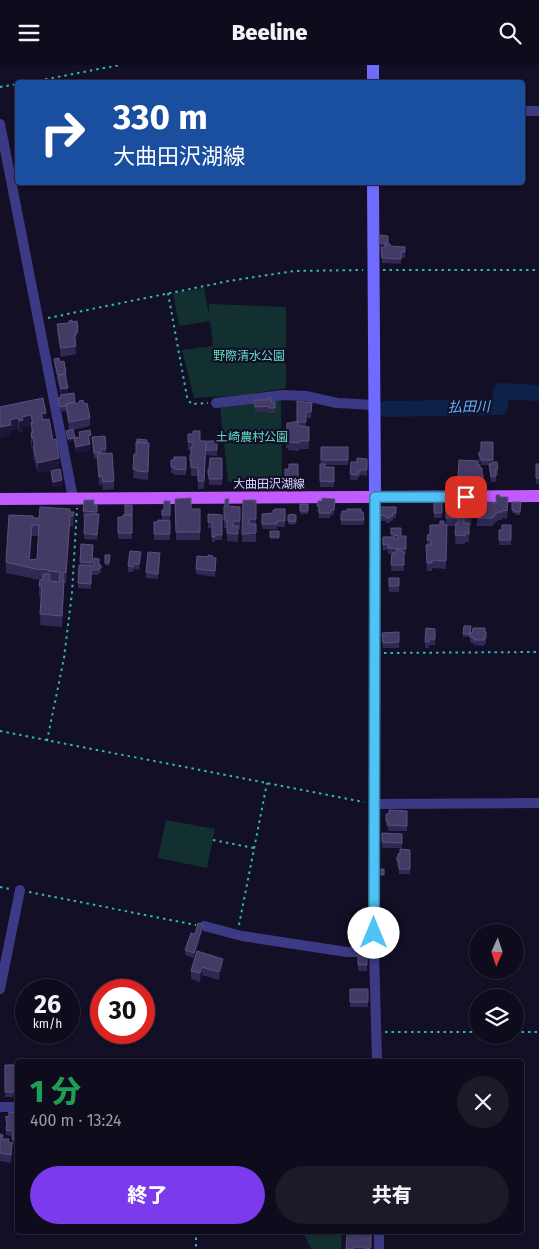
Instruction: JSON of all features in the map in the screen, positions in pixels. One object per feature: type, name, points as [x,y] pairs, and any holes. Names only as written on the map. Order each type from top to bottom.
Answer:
[{"type":"main road","name":"大曲田沢湖線","points":[[0,499],[539,496]]},
{"type":"street","points":[[373,65],[373,80]]},
{"type":"street","points":[[525,111],[539,111]]},
{"type":"street","points":[[0,124],[75,498]]},
{"type":"street","points":[[373,185],[376,653],[374,951],[377,1059]]},
{"type":"street","points":[[216,403],[282,395],[306,396],[336,403],[375,405]]},
{"type":"street","points":[[374,804],[539,803]]},
{"type":"street","points":[[0,989],[20,891]]},
{"type":"street","points":[[204,926],[238,935],[347,952],[374,951]]},
{"type":"street","points":[[0,1107],[15,1107]]},
{"type":"street","points":[[379,1234],[379,1249]]},
{"type":"path","points":[[42,80],[120,65]]},
{"type":"path","points":[[0,87],[15,84]]},
{"type":"path","points":[[38,319],[229,281],[294,271],[539,270]]},
{"type":"path","points":[[168,293],[187,397],[191,403],[216,403]]},
{"type":"path","points":[[47,741],[64,657],[72,593],[75,498]]},
{"type":"path","points":[[376,653],[539,652]]},
{"type":"path","points":[[0,731],[374,804]]},
{"type":"path","points":[[238,935],[266,783]]},
{"type":"path","points":[[212,840],[254,848]]},
{"type":"path","points":[[20,891],[204,926]]},
{"type":"path","points":[[376,1033],[469,1032]]},
{"type":"path","points":[[524,1032],[539,1032]]},
{"type":"path","points":[[196,1234],[196,1249]]},
{"type":"green space","name":"野際清水公園","points":[[204,288],[209,316],[209,304],[286,307],[286,388],[244,395],[194,398],[182,350],[213,346],[210,321],[179,326],[173,293]]},
{"type":"green space","name":"土崎農村公園","points":[[281,399],[282,479],[228,482],[220,406]]},
{"type":"green space","points":[[166,820],[215,829],[207,868],[158,858]]},
{"type":"green space","points":[[304,1234],[342,1234],[341,1249],[311,1249]]},
{"type":"building","points":[[379,235],[388,236],[388,243],[379,243]]},
{"type":"building","points":[[385,244],[405,247],[405,252],[401,252],[401,259],[382,258],[381,247],[385,247]]},
{"type":"building","points":[[72,320],[72,322],[77,321],[78,327],[78,332],[74,335],[76,346],[61,348],[57,324],[69,323]]},
{"type":"building","points":[[59,358],[60,362],[64,361],[66,373],[58,375],[54,359]]},
{"type":"building","points":[[65,374],[68,388],[61,389],[58,376]]},
{"type":"building","points":[[74,393],[75,402],[60,407],[58,398],[61,398],[60,395]]},
{"type":"building","points":[[43,398],[46,413],[41,414],[43,420],[49,419],[53,440],[56,439],[59,458],[38,463],[33,447],[35,446],[31,433],[33,433],[31,423],[33,423],[31,415],[22,417],[23,420],[19,421],[18,418],[10,420],[11,425],[0,427],[0,407]]},
{"type":"building","points":[[267,398],[271,398],[271,402],[275,402],[275,408],[269,408],[268,406],[255,407],[254,400],[267,400]]},
{"type":"building","points":[[83,400],[84,404],[87,403],[90,418],[69,422],[66,404],[75,402],[76,404]]},
{"type":"building","points":[[297,401],[312,403],[311,412],[306,412],[306,422],[297,422]]},
{"type":"building","points":[[298,422],[298,426],[309,427],[309,441],[299,441],[299,443],[286,440],[287,423]]},
{"type":"building","points":[[73,429],[75,438],[68,439],[66,431]]},
{"type":"building","points":[[90,430],[91,435],[88,436],[90,444],[76,447],[74,438],[80,437],[79,432]]},
{"type":"building","points":[[193,431],[200,431],[200,441],[206,441],[204,481],[198,481],[198,468],[191,467],[190,455],[193,442],[188,442],[188,434],[193,434]]},
{"type":"building","points":[[105,436],[106,449],[101,449],[101,452],[94,453],[92,437]]},
{"type":"building","points":[[137,439],[147,440],[147,443],[137,442]]},
{"type":"building","points":[[207,441],[217,441],[217,450],[206,450]]},
{"type":"building","points":[[136,442],[149,443],[148,472],[133,469]]},
{"type":"building","points":[[481,442],[493,442],[493,460],[481,460],[479,452],[481,452]]},
{"type":"building","points":[[321,447],[348,447],[348,460],[321,460]]},
{"type":"building","points":[[112,453],[114,481],[103,482],[102,476],[99,477],[97,454]]},
{"type":"building","points":[[174,457],[186,457],[186,470],[171,467],[171,460],[174,460]]},
{"type":"building","points":[[210,458],[222,458],[222,479],[209,479]]},
{"type":"building","points":[[357,458],[367,459],[367,470],[360,470],[358,475],[350,474],[351,462],[357,462]]},
{"type":"building","points":[[459,460],[478,461],[478,465],[482,468],[483,479],[479,479],[479,477],[458,476]]},
{"type":"building","points":[[493,462],[497,462],[498,469],[496,469],[496,476],[491,477],[489,464],[493,464]]},
{"type":"building","points":[[289,464],[298,464],[298,483],[289,483],[289,476],[285,476],[285,469],[289,469]]},
{"type":"building","points":[[320,464],[325,464],[325,467],[334,467],[334,482],[320,481]]},
{"type":"building","points":[[536,464],[539,464],[539,478],[536,478]]},
{"type":"building","points":[[60,469],[62,480],[53,482],[51,471]]},
{"type":"building","points":[[496,495],[508,497],[507,511],[502,510],[502,512],[495,513],[493,518],[477,518],[477,503],[492,502],[496,504]]},
{"type":"building","points":[[466,496],[473,497],[471,517],[464,517],[464,523],[469,523],[469,534],[465,533],[465,536],[455,535],[458,518],[446,518],[446,501],[453,501],[453,506],[465,508]]},
{"type":"building","points":[[191,498],[191,509],[200,509],[200,532],[176,532],[175,499]]},
{"type":"building","points":[[322,498],[335,499],[334,510],[331,510],[330,513],[319,513],[320,506],[317,506],[318,501],[322,501]]},
{"type":"building","points":[[225,499],[229,499],[228,506],[240,507],[240,521],[233,521],[233,526],[238,526],[238,534],[227,533],[227,520],[224,520]]},
{"type":"building","points":[[84,500],[94,500],[94,505],[97,505],[97,512],[83,511]]},
{"type":"building","points":[[243,500],[256,500],[256,519],[249,519],[249,524],[256,524],[256,533],[242,534]]},
{"type":"building","points":[[434,500],[442,500],[442,513],[434,513]]},
{"type":"building","points":[[164,501],[170,501],[170,515],[162,515]]},
{"type":"building","points":[[512,502],[521,502],[520,512],[512,510]]},
{"type":"building","points":[[300,504],[308,504],[308,511],[300,511]]},
{"type":"building","points":[[125,505],[132,505],[132,515],[125,515]]},
{"type":"building","points":[[40,507],[70,509],[70,512],[74,512],[73,516],[70,516],[66,573],[63,572],[62,616],[40,614],[42,586],[39,586],[40,580],[43,580],[43,574],[50,574],[49,581],[59,582],[60,572],[35,569],[6,562],[9,515],[39,518]],"holes":[[[32,525],[39,525],[37,559],[29,560]]]},
{"type":"building","points":[[379,507],[396,507],[396,513],[393,513],[393,516],[390,516],[390,518],[386,518],[386,516],[378,515]]},
{"type":"building","points":[[275,509],[285,509],[285,521],[277,521],[277,524],[262,524],[262,514],[273,513]]},
{"type":"building","points":[[347,509],[361,509],[364,520],[341,520],[342,511],[347,511]]},
{"type":"building","points":[[86,514],[99,514],[97,535],[84,533]]},
{"type":"building","points":[[208,514],[222,515],[222,535],[212,537],[212,522],[208,522]]},
{"type":"building","points":[[123,515],[132,515],[132,533],[118,533],[118,517],[123,517]]},
{"type":"building","points":[[288,515],[296,515],[296,521],[288,521]]},
{"type":"building","points":[[158,520],[170,521],[170,534],[154,534],[154,522],[158,522]]},
{"type":"building","points":[[440,521],[444,521],[444,524],[447,525],[446,561],[432,560],[432,563],[427,563],[426,545],[431,545],[431,540],[427,540],[428,534],[430,535],[430,525],[440,525]]},
{"type":"building","points":[[502,525],[511,525],[511,540],[499,540],[499,530],[502,530]]},
{"type":"building","points":[[391,528],[401,528],[401,536],[406,536],[406,549],[388,548],[388,544],[383,545],[383,537],[398,539],[398,535],[394,536],[394,534],[391,534]]},
{"type":"building","points":[[270,531],[279,531],[279,537],[270,537]]},
{"type":"building","points":[[81,544],[93,545],[92,563],[80,562]]},
{"type":"building","points":[[396,550],[404,552],[404,565],[391,565],[392,553],[396,553]]},
{"type":"building","points":[[130,551],[141,552],[139,564],[134,564],[133,567],[128,566]]},
{"type":"building","points":[[148,552],[160,553],[158,574],[146,572]]},
{"type":"building","points":[[105,555],[110,555],[109,563],[105,563]]},
{"type":"building","points":[[208,555],[216,558],[215,571],[196,569],[197,556],[208,557]]},
{"type":"building","points":[[94,558],[99,559],[101,568],[91,570],[91,584],[78,583],[79,565],[93,566]]},
{"type":"building","points":[[389,578],[399,578],[399,586],[389,586]]},
{"type":"building","points":[[464,626],[471,626],[470,634],[463,634]]},
{"type":"building","points":[[426,628],[435,629],[435,639],[429,639],[429,642],[425,642]]},
{"type":"building","points":[[473,628],[485,628],[486,638],[484,640],[474,640],[474,638],[470,637],[470,632],[472,633]]},
{"type":"building","points":[[399,632],[399,642],[383,643],[382,633]]},
{"type":"building","points":[[389,810],[407,811],[407,826],[388,825],[386,814],[389,814]]},
{"type":"building","points":[[382,833],[402,834],[402,843],[382,842]]},
{"type":"building","points":[[400,849],[410,850],[410,869],[399,869],[397,857],[400,854]]},
{"type":"building","points":[[381,869],[384,869],[384,875],[381,875]]},
{"type":"building","points":[[198,923],[203,925],[194,953],[185,950],[191,933],[195,934]]},
{"type":"building","points":[[197,951],[223,959],[219,972],[202,967],[200,973],[191,971]]},
{"type":"building","points":[[358,954],[367,954],[367,965],[358,965]]},
{"type":"building","points":[[350,989],[368,989],[368,1002],[350,1002]]},
{"type":"building","points":[[5,1065],[15,1065],[15,1090],[13,1092],[5,1092]]},
{"type":"building","points":[[9,1112],[15,1113],[15,1140],[12,1139],[13,1131],[6,1130],[6,1116],[9,1117]]},
{"type":"building","points":[[0,1134],[3,1135],[2,1139],[9,1139],[8,1142],[12,1143],[11,1155],[0,1153]]},
{"type":"building","points":[[347,1234],[371,1234],[371,1248],[353,1247],[353,1249],[346,1249]]},
{"type":"waterway","name":"払田川","points":[[385,409],[500,407],[501,391],[539,393]]},
{"type":"route","points":[[374,933],[375,497],[466,497]]}]
